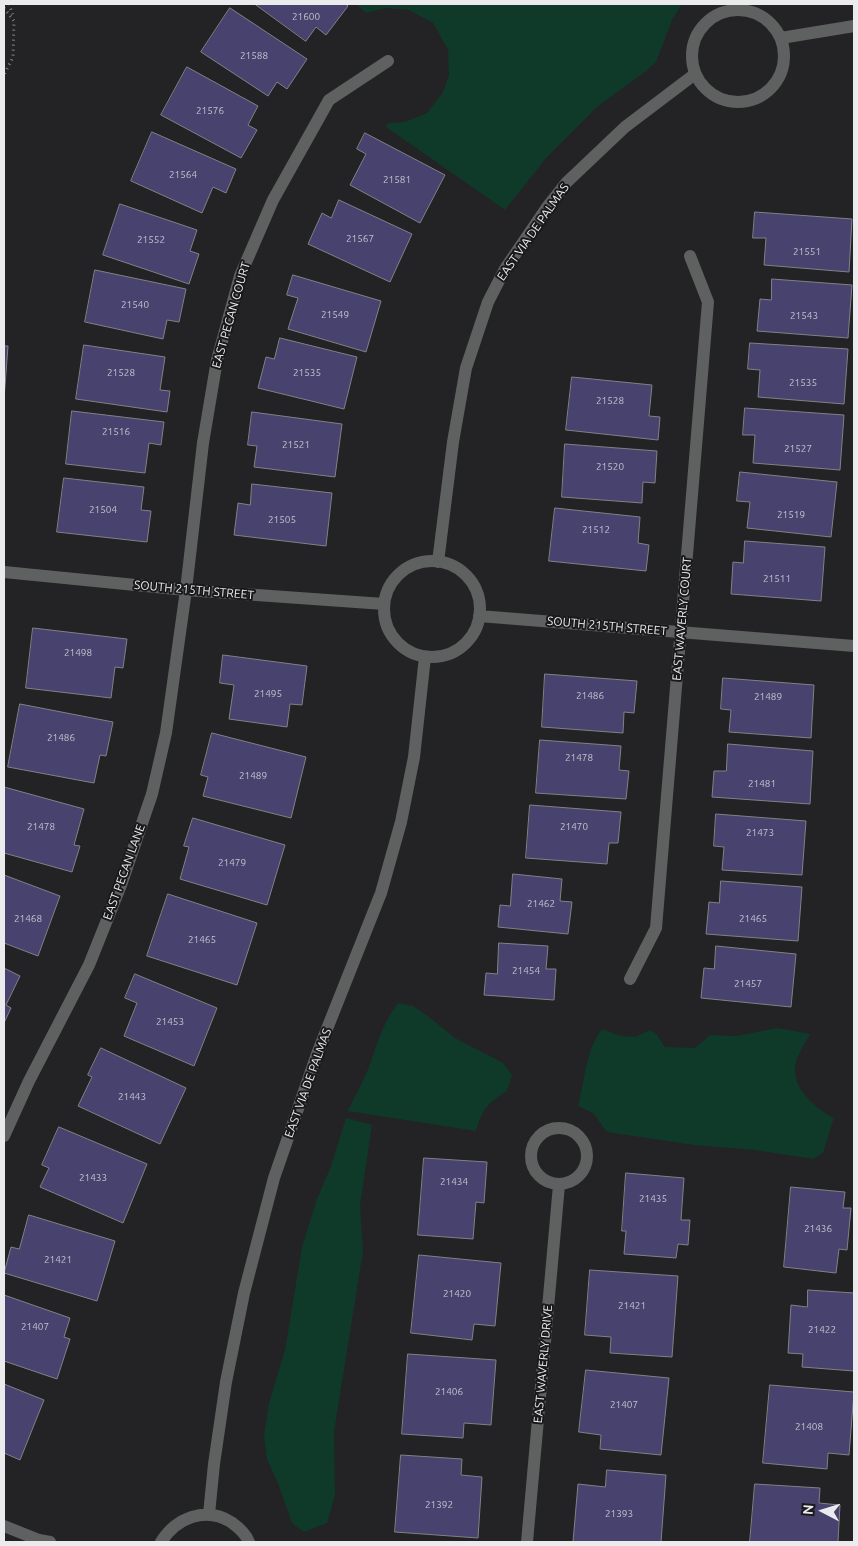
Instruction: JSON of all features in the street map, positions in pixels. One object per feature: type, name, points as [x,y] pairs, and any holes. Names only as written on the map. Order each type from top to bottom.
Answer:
[{"type":"street","points":[[719,8],[749,10],[763,16],[774,26],[781,38],[784,53],[783,67],[778,80],[768,91],[756,99],[742,102],[727,102],[714,96],[703,87],[695,74],[691,60],[692,46],[698,32],[719,8]]},
{"type":"street","points":[[781,38],[854,26]]},
{"type":"street","name":"EAST PECAN COURT","points":[[186,590],[203,443],[216,360],[240,276],[273,200],[329,100],[388,61]]},
{"type":"street","name":"EAST VIA DE PALMAS","points":[[438,562],[453,442],[466,368],[488,302],[505,268],[567,182],[625,127],[695,74]]},
{"type":"street","name":"EAST WAVERLY COURT","points":[[630,979],[656,928],[681,632],[708,302],[690,256]]},
{"type":"street","points":[[423,562],[438,562],[452,566],[465,575],[474,586],[479,601],[479,616],[475,630],[466,643],[454,652],[440,657],[425,657],[411,653],[398,644],[384,618],[384,604],[388,589],[396,576],[408,567],[423,562]]},
{"type":"street","name":"SOUTH 215TH STREET","points":[[4,572],[186,590],[384,604]]},
{"type":"street","name":"EAST PECAN LANE","points":[[4,1136],[29,1081],[89,965],[121,884],[149,803],[166,733],[186,590]]},
{"type":"street","name":"SOUTH 215TH STREET","points":[[479,616],[854,646]]},
{"type":"street","name":"EAST VIA DE PALMAS","points":[[209,1514],[226,1382],[244,1293],[274,1178],[317,1054],[381,893],[401,822],[414,758],[425,657]]},
{"type":"street","points":[[553,1128],[562,1128],[577,1134],[583,1141],[587,1158],[586,1166],[575,1180],[567,1184],[558,1185],[541,1179],[535,1172],[530,1155],[532,1146],[537,1138],[553,1128]]},
{"type":"street","name":"EAST WAVERLY DRIVE","points":[[527,1542],[558,1185]]},
{"type":"street","points":[[161,1542],[168,1531],[180,1522],[194,1516],[209,1514],[224,1518],[237,1526],[249,1542]]},
{"type":"street","points":[[4,1526],[39,1540],[50,1542]]},
{"type":"path","points":[[4,75],[13,57],[14,21],[9,4]]},
{"type":"path","points":[[4,8],[14,21]]},
{"type":"green space","points":[[356,4],[682,4],[672,20],[656,62],[597,107],[546,158],[505,210],[386,127],[388,123],[405,122],[427,113],[443,92],[449,75],[448,50],[433,23],[409,10],[386,8],[366,13]]},
{"type":"green space","points":[[398,1003],[413,1006],[455,1038],[503,1063],[512,1075],[507,1091],[487,1107],[476,1131],[348,1111],[368,1070],[378,1040]]},
{"type":"green space","points":[[778,1028],[810,1034],[797,1060],[795,1075],[802,1090],[813,1104],[834,1118],[823,1153],[813,1159],[755,1150],[694,1145],[607,1132],[593,1113],[578,1106],[586,1066],[592,1047],[602,1029],[621,1036],[635,1037],[650,1030],[657,1035],[665,1047],[695,1048],[710,1035],[736,1036]]},
{"type":"green space","points":[[346,1118],[372,1125],[360,1205],[363,1251],[334,1432],[335,1495],[327,1523],[304,1532],[292,1523],[267,1459],[264,1435],[269,1403],[285,1350],[302,1247]]},
{"type":"building","points":[[255,4],[345,4],[348,6],[326,35],[316,27],[306,41]]},
{"type":"building","points":[[230,8],[307,59],[287,89],[277,82],[268,96],[201,52]]},
{"type":"building","points":[[187,67],[258,106],[248,125],[257,130],[241,158],[161,115]]},
{"type":"building","points":[[152,132],[236,169],[226,193],[213,187],[202,213],[131,181]]},
{"type":"building","points":[[365,133],[445,175],[420,223],[350,185],[366,154],[357,149]]},
{"type":"building","points":[[339,200],[412,234],[390,282],[308,244],[322,213],[331,218]]},
{"type":"building","points":[[120,204],[197,230],[190,251],[199,254],[189,284],[103,255]]},
{"type":"building","points":[[755,212],[852,219],[849,272],[764,265],[766,238],[753,238]]},
{"type":"building","points":[[95,270],[186,289],[179,322],[167,320],[163,339],[85,322]]},
{"type":"building","points":[[293,275],[381,301],[366,352],[288,329],[298,298],[287,295]]},
{"type":"building","points":[[772,279],[852,285],[848,338],[757,331],[760,299],[771,300]]},
{"type":"building","points":[[280,338],[357,357],[344,409],[258,388],[266,357],[274,359]]},
{"type":"building","points":[[750,343],[848,349],[844,404],[758,397],[760,370],[748,369]]},
{"type":"building","points":[[84,345],[165,357],[160,390],[170,391],[167,412],[76,399]]},
{"type":"building","points":[[4,346],[8,346],[4,399]]},
{"type":"building","points":[[572,377],[652,385],[649,416],[660,417],[658,440],[566,430]]},
{"type":"building","points":[[745,408],[844,415],[840,470],[753,463],[755,435],[743,435]]},
{"type":"building","points":[[72,411],[164,422],[161,445],[149,443],[145,473],[66,464]]},
{"type":"building","points":[[252,412],[342,424],[335,477],[254,467],[257,446],[248,445]]},
{"type":"building","points":[[565,444],[657,451],[655,483],[643,482],[642,503],[562,497]]},
{"type":"building","points":[[740,472],[837,482],[831,537],[747,528],[750,502],[737,501]]},
{"type":"building","points":[[64,478],[144,487],[141,510],[151,511],[147,542],[57,532]]},
{"type":"building","points":[[252,484],[332,493],[326,546],[234,535],[238,503],[250,505]]},
{"type":"building","points":[[555,508],[640,517],[638,543],[649,545],[646,571],[549,561]]},
{"type":"building","points":[[745,541],[825,547],[821,601],[731,594],[733,562],[743,563]]},
{"type":"building","points":[[33,628],[127,639],[123,668],[115,667],[111,698],[26,688]]},
{"type":"building","points":[[223,655],[307,666],[302,705],[290,704],[287,727],[229,719],[234,685],[220,683]]},
{"type":"building","points":[[545,674],[637,681],[634,713],[624,712],[623,733],[542,727]]},
{"type":"building","points":[[723,678],[814,685],[811,738],[729,732],[731,710],[721,709]]},
{"type":"building","points":[[20,704],[113,722],[106,756],[100,755],[94,783],[8,767]]},
{"type":"building","points":[[212,733],[306,757],[291,818],[203,796],[208,777],[201,775]]},
{"type":"building","points":[[540,740],[621,746],[619,770],[629,771],[626,799],[536,793]]},
{"type":"building","points":[[728,744],[813,751],[810,804],[712,797],[714,771],[726,771]]},
{"type":"building","points":[[4,787],[84,809],[74,845],[80,846],[72,872],[4,853]]},
{"type":"building","points":[[530,805],[621,812],[618,843],[609,843],[607,864],[526,858]]},
{"type":"building","points":[[716,814],[806,821],[802,875],[722,870],[724,847],[714,846]]},
{"type":"building","points":[[193,818],[285,845],[267,905],[180,879],[189,847],[184,846]]},
{"type":"building","points":[[513,874],[562,879],[560,901],[572,902],[568,934],[498,927],[500,905],[510,906]]},
{"type":"building","points":[[4,875],[60,896],[38,956],[4,943]]},
{"type":"building","points":[[721,881],[802,887],[798,941],[706,934],[709,902],[719,903]]},
{"type":"building","points":[[168,894],[257,923],[237,985],[147,956]]},
{"type":"building","points":[[499,943],[548,946],[546,969],[556,969],[554,1000],[484,995],[486,973],[497,974]]},
{"type":"building","points":[[716,946],[796,954],[791,1007],[701,998],[704,968],[714,969]]},
{"type":"building","points":[[4,968],[20,976],[6,1005],[11,1008],[4,1023]]},
{"type":"building","points":[[135,974],[217,1008],[194,1066],[124,1036],[137,1003],[125,998]]},
{"type":"building","points":[[101,1048],[186,1088],[160,1144],[78,1106],[92,1077],[88,1075]]},
{"type":"building","points":[[59,1127],[147,1164],[123,1223],[40,1187],[49,1168],[42,1165]]},
{"type":"building","points":[[424,1158],[487,1162],[484,1203],[476,1202],[473,1239],[418,1235]]},
{"type":"building","points":[[626,1173],[684,1178],[681,1220],[690,1220],[688,1245],[678,1244],[676,1258],[624,1254],[626,1231],[622,1231]]},
{"type":"building","points":[[791,1187],[845,1192],[843,1208],[851,1208],[847,1250],[839,1249],[836,1273],[784,1267]]},
{"type":"building","points":[[29,1215],[115,1241],[97,1301],[4,1273],[11,1247],[19,1249]]},
{"type":"building","points":[[419,1255],[501,1263],[495,1326],[474,1324],[472,1340],[411,1333]]},
{"type":"building","points":[[590,1270],[678,1276],[672,1357],[610,1353],[611,1337],[585,1335]]},
{"type":"building","points":[[808,1290],[854,1293],[854,1371],[802,1367],[803,1354],[788,1353],[791,1305],[807,1307]]},
{"type":"building","points":[[4,1295],[70,1318],[64,1337],[70,1339],[57,1379],[4,1361]]},
{"type":"building","points":[[408,1354],[496,1360],[491,1425],[464,1423],[463,1438],[402,1434]]},
{"type":"building","points":[[586,1370],[669,1378],[661,1455],[600,1449],[601,1435],[579,1432]]},
{"type":"building","points":[[4,1384],[44,1400],[20,1460],[4,1453]]},
{"type":"building","points":[[770,1385],[854,1392],[849,1455],[828,1453],[827,1469],[763,1463]]},
{"type":"building","points":[[401,1455],[462,1459],[461,1475],[482,1477],[478,1538],[395,1532]]},
{"type":"building","points":[[607,1470],[666,1475],[661,1542],[573,1542],[578,1484],[605,1487]]},
{"type":"building","points":[[755,1484],[820,1488],[819,1503],[840,1505],[839,1542],[750,1542]]}]
